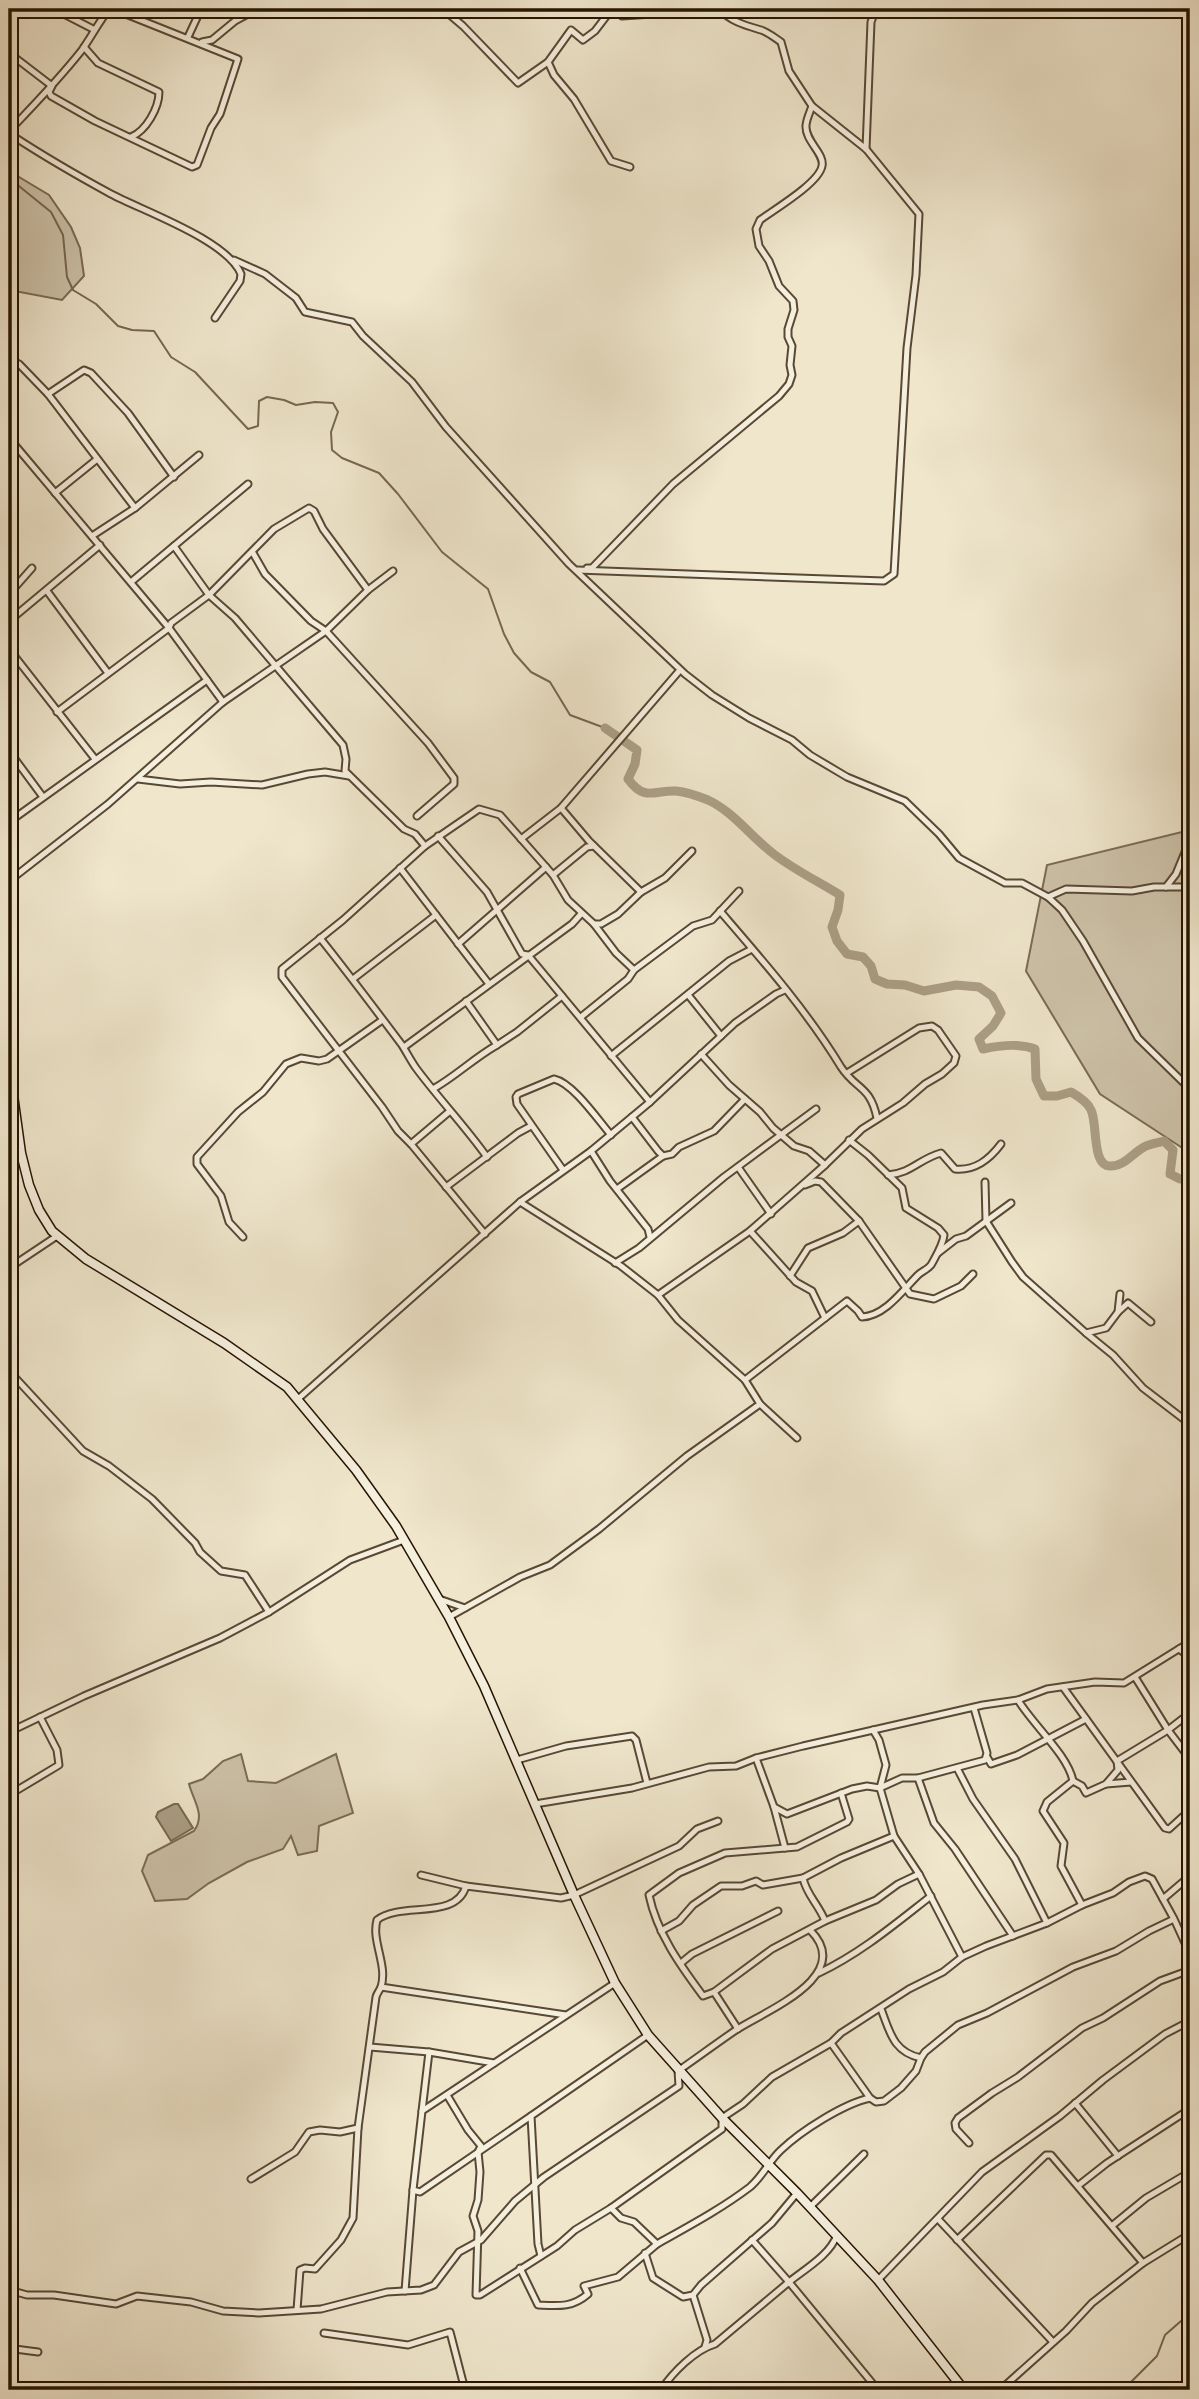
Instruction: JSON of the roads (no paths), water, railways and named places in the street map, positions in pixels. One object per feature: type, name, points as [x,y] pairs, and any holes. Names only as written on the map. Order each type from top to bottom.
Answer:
[{"type":"main road","points":[[9,1066],[21,1153],[33,1198],[44,1219],[57,1236],[86,1259],[262,1368],[298,1399],[378,1499],[439,1599],[484,1686],[615,1983],[648,2035],[722,2118],[878,2280],[961,2389]]},
{"type":"street","points":[[54,9],[93,29]]},
{"type":"street","points":[[52,86],[49,92],[51,96],[82,114],[192,167],[199,162],[211,128],[220,114],[238,59],[188,37],[111,9],[93,29],[84,47],[52,86],[12,128],[13,136],[118,198],[163,217],[234,260],[265,274],[296,298],[305,312],[352,321],[363,336],[412,382],[446,427],[577,570],[680,670],[712,695],[792,740],[838,772],[905,802],[939,834],[959,858],[1005,883],[1022,883],[1048,897],[1062,910],[1083,941],[1138,1038],[1190,1089]]},
{"type":"street","points":[[188,37],[201,9]]},
{"type":"street","points":[[199,42],[212,40],[235,21],[257,9]]},
{"type":"street","points":[[443,9],[463,26],[495,62],[507,70],[515,82],[520,83],[548,62],[571,30],[583,40],[595,31],[611,10],[616,9],[622,16],[640,16],[668,13],[670,9]]},
{"type":"street","points":[[577,570],[884,581],[894,574],[907,348],[916,275],[919,214],[866,149],[813,106],[789,71],[781,42],[763,31],[747,28],[719,9]]},
{"type":"street","points":[[866,149],[871,22],[876,9]]},
{"type":"street","points":[[1174,9],[1190,15]]},
{"type":"street","points":[[84,47],[98,63],[159,92],[160,96],[149,120],[138,134],[131,137]]},
{"type":"street","points":[[9,53],[52,86]]},
{"type":"street","points":[[548,62],[611,161],[630,167]]},
{"type":"street","points":[[577,570],[592,568],[673,484],[779,396],[789,384],[792,346],[788,329],[794,310],[793,301],[779,286],[769,261],[759,246],[756,229],[760,220],[815,179],[822,167],[822,160],[807,137],[806,124],[813,106]]},
{"type":"street","points":[[138,134],[139,142]]},
{"type":"street","points":[[215,318],[240,282],[241,274],[234,260]]},
{"type":"street","points":[[9,359],[19,364],[48,394],[135,508]]},
{"type":"street","points":[[48,394],[84,370],[92,373],[128,413],[174,477]]},
{"type":"street","points":[[9,438],[169,628],[223,702]]},
{"type":"street","points":[[92,536],[135,508],[199,455]]},
{"type":"street","points":[[55,493],[96,460]]},
{"type":"street","points":[[131,582],[248,484]]},
{"type":"street","points":[[57,712],[169,628],[209,594],[280,525],[312,508],[323,528],[368,590]]},
{"type":"street","points":[[9,621],[100,545]]},
{"type":"street","points":[[174,547],[209,594],[235,618],[343,745],[345,771],[349,776],[425,846]]},
{"type":"street","points":[[253,552],[265,574],[311,621],[326,631],[428,743],[454,778],[454,784],[417,816]]},
{"type":"street","points":[[9,594],[32,569]]},
{"type":"street","points":[[9,881],[138,779],[223,702],[326,631],[368,590],[393,571]]},
{"type":"street","points":[[47,591],[108,673]]},
{"type":"street","points":[[9,649],[94,759]]},
{"type":"street","points":[[521,839],[561,807],[680,670]]},
{"type":"street","points":[[9,822],[207,680]]},
{"type":"street","points":[[9,751],[43,797]]},
{"type":"street","points":[[138,779],[180,784],[262,785],[325,772],[349,776]]},
{"type":"street","points":[[561,807],[588,844],[594,846],[641,892]]},
{"type":"street","points":[[485,1234],[394,1127],[382,1107],[282,978],[282,969],[425,846],[479,809],[500,815],[553,875],[581,914],[598,926],[616,953],[634,970]]},
{"type":"street","points":[[438,836],[487,892],[522,954],[528,955],[650,1102]]},
{"type":"street","points":[[1166,887],[1175,874],[1190,840]]},
{"type":"street","points":[[553,875],[588,844]]},
{"type":"street","points":[[598,926],[618,914],[641,892],[665,878],[692,850]]},
{"type":"street","points":[[458,943],[546,867]]},
{"type":"street","points":[[400,868],[489,984]]},
{"type":"street","points":[[1048,897],[1066,889],[1132,891],[1190,887]]},
{"type":"street","points":[[581,1017],[628,979],[634,970],[693,926],[708,923],[739,891]]},
{"type":"street","points":[[720,911],[785,990],[847,1073],[869,1095],[877,1118]]},
{"type":"street","points":[[404,1047],[572,924],[581,914]]},
{"type":"street","points":[[353,979],[436,915]]},
{"type":"street","points":[[320,938],[487,1157]]},
{"type":"street","points":[[611,1056],[689,996],[729,961],[752,949]]},
{"type":"street","points":[[298,1399],[520,1202],[611,1135],[721,1036],[785,990]]},
{"type":"street","points":[[433,1089],[456,1076],[470,1062],[517,1032],[562,996]]},
{"type":"street","points":[[689,996],[721,1036]]},
{"type":"street","points":[[466,1001],[497,1045]]},
{"type":"street","points":[[243,1237],[229,1222],[221,1196],[197,1164],[197,1157],[238,1112],[263,1092],[286,1064],[301,1058],[319,1061],[339,1051],[382,1021]]},
{"type":"street","points":[[658,1295],[750,1231],[825,1165],[849,1140],[877,1118],[903,1104],[925,1084],[948,1069],[956,1059],[954,1051],[932,1026],[919,1028],[847,1073]]},
{"type":"street","points":[[701,1054],[781,1136],[794,1146],[809,1151],[825,1165]]},
{"type":"street","points":[[563,1170],[517,1104],[518,1094],[554,1079],[560,1080],[611,1135]]},
{"type":"street","points":[[617,1189],[663,1156],[672,1154],[679,1147],[714,1130],[745,1099]]},
{"type":"street","points":[[615,1263],[639,1248],[738,1167],[816,1109]]},
{"type":"street","points":[[411,1144],[450,1111]]},
{"type":"street","points":[[632,1117],[663,1156]]},
{"type":"street","points":[[446,1187],[531,1126]]},
{"type":"street","points":[[849,1140],[902,1188],[906,1208],[939,1228],[944,1235],[956,1239]]},
{"type":"street","points":[[888,1175],[903,1174],[925,1158],[941,1153],[955,1169],[966,1170],[976,1167],[1001,1144]]},
{"type":"street","points":[[591,1151],[652,1235]]},
{"type":"street","points":[[9,1160],[21,1153]]},
{"type":"street","points":[[738,1167],[771,1214]]},
{"type":"street","points":[[802,1186],[815,1181],[821,1182],[859,1221],[911,1294],[934,1299],[961,1286],[973,1274]]},
{"type":"street","points":[[985,1182],[986,1221],[1023,1277],[1113,1355],[1143,1388],[1190,1424]]},
{"type":"street","points":[[520,1202],[615,1263],[658,1295],[678,1320],[745,1380],[760,1404],[797,1438]]},
{"type":"street","points":[[936,1255],[1012,1203]]},
{"type":"street","points":[[790,1276],[808,1248],[843,1234],[859,1221]]},
{"type":"street","points":[[750,1231],[790,1276],[812,1291],[825,1318]]},
{"type":"street","points":[[745,1380],[847,1301],[862,1317],[869,1317],[906,1290],[920,1273],[929,1268],[944,1235]]},
{"type":"street","points":[[9,1258],[11,1266],[57,1236]]},
{"type":"street","points":[[1118,1312],[1120,1294]]},
{"type":"street","points":[[1086,1333],[1107,1328],[1128,1303],[1151,1322]]},
{"type":"street","points":[[9,1371],[83,1451],[109,1466],[152,1499],[221,1571],[245,1575],[269,1612]]},
{"type":"street","points":[[449,1617],[520,1577],[550,1565],[599,1529],[687,1456],[760,1404]]},
{"type":"street","points":[[9,1732],[83,1696],[211,1643],[269,1612],[350,1560],[404,1540]]},
{"type":"street","points":[[439,1599],[466,1608]]},
{"type":"street","points":[[536,1804],[632,1788],[709,1767],[736,1766],[756,1758],[873,1730],[1018,1700],[1047,1689],[1096,1682],[1124,1683],[1190,1642]]},
{"type":"street","points":[[1179,1649],[1190,1657]]},
{"type":"street","points":[[1135,1677],[1168,1730],[1190,1759]]},
{"type":"street","points":[[1063,1687],[1165,1828],[1169,1829],[1190,1810]]},
{"type":"street","points":[[1018,1700],[1030,1720],[1064,1760],[1073,1782],[1082,1786],[1086,1793],[1106,1784],[1132,1782]]},
{"type":"street","points":[[974,1708],[991,1764],[1017,1755],[1086,1718]]},
{"type":"street","points":[[1116,1761],[1168,1730],[1190,1713]]},
{"type":"street","points":[[9,1795],[59,1765],[57,1750],[40,1717]]},
{"type":"street","points":[[873,1730],[879,1740],[886,1765],[880,1788],[894,1836],[919,1874],[962,1957]]},
{"type":"street","points":[[517,1760],[566,1746],[632,1736],[636,1740],[647,1783]]},
{"type":"street","points":[[774,1807],[787,1814],[841,1793],[867,1786],[880,1788],[902,1778],[918,1778],[985,1760],[987,1757]]},
{"type":"street","points":[[756,1758],[774,1807],[785,1848]]},
{"type":"street","points":[[1106,1784],[1118,1770],[1116,1761]]},
{"type":"street","points":[[957,1768],[973,1799],[1015,1859],[1047,1923]]},
{"type":"street","points":[[918,1778],[934,1823],[955,1849],[1013,1936]]},
{"type":"street","points":[[1073,1782],[1047,1802],[1043,1811],[1064,1843],[1062,1866],[1082,1905]]},
{"type":"street","points":[[1190,1792],[1190,1800]]},
{"type":"street","points":[[841,1793],[849,1819],[847,1822],[797,1847],[725,1853],[679,1873],[649,1895],[668,1948],[703,1996],[714,1992],[772,1949],[825,1921],[876,1900],[898,1884],[919,1874]]},
{"type":"street","points":[[421,1875],[466,1886],[561,1898],[574,1895],[679,1846],[697,1829],[718,1821]]},
{"type":"street","points":[[661,1931],[679,1921],[693,1905],[721,1886],[742,1886],[756,1881],[763,1885],[803,1878],[841,1858],[894,1836]]},
{"type":"street","points":[[447,2095],[481,2146],[478,2152],[478,2200],[473,2216],[478,2231],[476,2295],[480,2295],[611,2208],[657,2173],[704,2144],[722,2129],[722,2118],[743,2104],[772,2077],[831,2043],[841,2033],[909,1989],[943,1972],[962,1957],[1047,1923],[1146,1876],[1152,1879],[1189,1950]]},
{"type":"street","points":[[1163,1899],[1190,1876]]},
{"type":"street","points":[[803,1878],[825,1921]]},
{"type":"street","points":[[297,2310],[300,2270],[305,2267],[315,2269],[321,2265],[341,2240],[353,2218],[358,2128],[376,1997],[381,1987],[380,1954],[375,1929],[377,1920],[390,1914],[429,1909],[456,1901],[461,1898],[466,1886]]},
{"type":"street","points":[[819,1973],[873,1942],[931,1896]]},
{"type":"street","points":[[681,1963],[692,1954],[778,1911]]},
{"type":"street","points":[[831,2043],[870,2098],[880,2103],[901,2088],[916,2071],[921,2057],[958,2025],[987,2013],[1073,1967],[1116,1951],[1174,1919]]},
{"type":"street","points":[[9,2290],[27,2295],[54,2295],[116,2304],[137,2296],[191,2302],[230,2312],[321,2309],[387,2292],[421,2290],[434,2285],[459,2252],[493,2229],[515,2201],[679,2086],[678,2071],[738,2029],[793,1997],[813,1981],[822,1963],[821,1950],[810,1930]]},
{"type":"street","points":[[970,2143],[956,2129],[958,2118],[1082,2028],[1103,2018],[1160,1981],[1190,1970]]},
{"type":"street","points":[[422,2111],[615,1983]]},
{"type":"street","points":[[381,1987],[566,2015]]},
{"type":"street","points":[[714,1992],[738,2029]]},
{"type":"street","points":[[881,2009],[896,2044],[905,2053],[921,2057]]},
{"type":"street","points":[[878,2280],[982,2172],[1165,2034],[1190,2021]]},
{"type":"street","points":[[414,2190],[420,2192],[648,2035]]},
{"type":"street","points":[[370,2047],[429,2052],[494,2063]]},
{"type":"street","points":[[405,2291],[429,2052]]},
{"type":"street","points":[[520,2268],[538,2305],[562,2307],[578,2302],[587,2294],[584,2286],[618,2277],[657,2244],[722,2208],[753,2183],[783,2148],[829,2116],[858,2100],[870,2098]]},
{"type":"street","points":[[1074,2103],[1118,2157]]},
{"type":"street","points":[[1079,2185],[1190,2109]]},
{"type":"street","points":[[531,2116],[538,2244],[541,2256]]},
{"type":"street","points":[[251,2179],[295,2152],[309,2132],[320,2130],[340,2133],[358,2128]]},
{"type":"street","points":[[810,2207],[864,2154]]},
{"type":"street","points":[[957,2240],[1046,2155],[1054,2157],[1143,2263]]},
{"type":"street","points":[[1113,2225],[1146,2198],[1190,2174]]},
{"type":"street","points":[[645,2253],[653,2278],[683,2297],[693,2295],[772,2223],[797,2193]]},
{"type":"street","points":[[611,2208],[621,2217],[635,2222],[657,2244]]},
{"type":"street","points":[[938,2219],[1053,2342]]},
{"type":"street","points":[[1000,2390],[1087,2307],[1143,2263],[1190,2234]]},
{"type":"street","points":[[661,2390],[683,2365],[705,2347],[715,2344],[817,2260],[834,2243],[837,2235]]},
{"type":"street","points":[[752,2240],[878,2390]]},
{"type":"street","points":[[693,2295],[707,2340],[705,2347]]},
{"type":"street","points":[[324,2333],[408,2346],[450,2332],[465,2390]]},
{"type":"street","points":[[9,2342],[15,2349],[38,2352]]},
{"type":"waterway","points":[[9,178],[51,212],[63,235],[67,277],[73,290],[96,304],[118,326],[154,331],[171,357],[195,372],[248,429],[258,426],[259,401],[267,397],[296,405],[333,403],[338,412],[331,432],[332,450],[342,458],[379,473],[442,552],[488,589],[504,634],[514,653],[531,672],[550,682],[570,715],[605,728]]},
{"type":"waterway","points":[[605,728],[637,750],[635,764],[628,779],[634,786],[645,793],[680,792],[708,800],[735,818],[775,855],[840,895],[832,927],[837,941],[847,954],[863,957],[871,966],[875,979],[924,991],[956,985],[979,987],[992,996],[1001,1013],[993,1026],[979,1039],[983,1049],[1010,1045],[1035,1049],[1036,1079],[1044,1096],[1071,1092],[1090,1107],[1100,1160],[1105,1164],[1120,1164],[1144,1147],[1164,1141],[1173,1150],[1170,1174],[1180,1179],[1190,1179]]},
{"type":"waterway","points":[[1120,2390],[1157,2356],[1165,2335],[1190,2316]]},
{"type":"waterway","points":[[1103,2390],[1107,2384],[1118,2390]]}]
